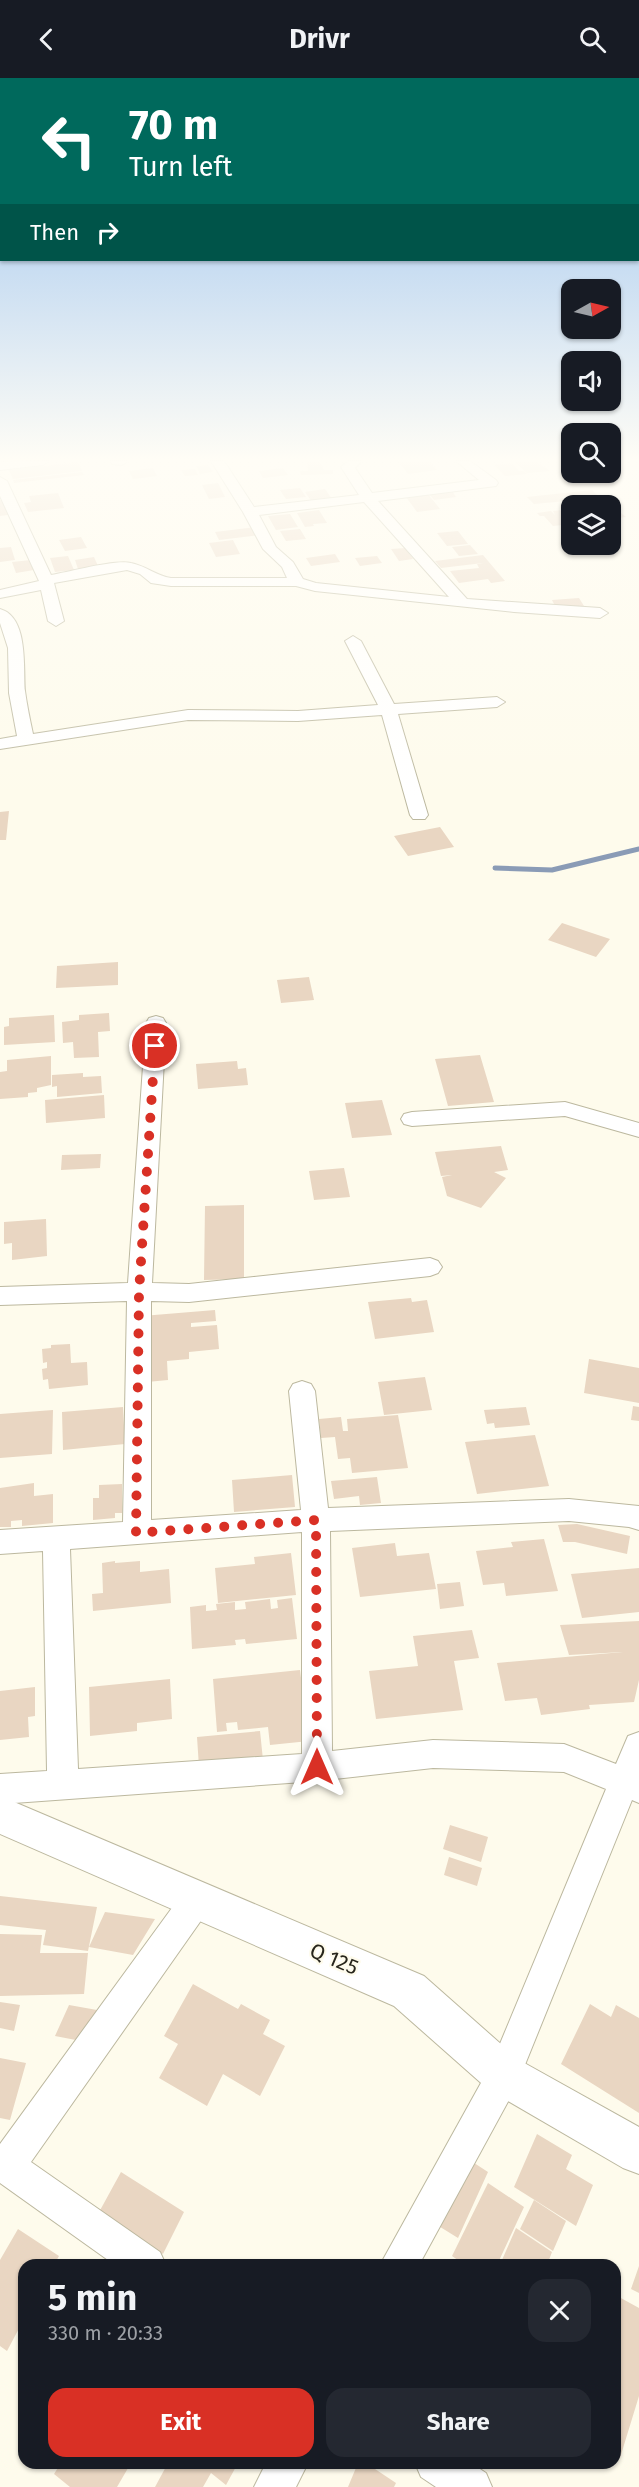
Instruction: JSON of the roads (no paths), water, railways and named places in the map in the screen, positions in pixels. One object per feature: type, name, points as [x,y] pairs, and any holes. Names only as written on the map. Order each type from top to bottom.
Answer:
[{"type":"street","points":[[43,573],[56,621]]},
{"type":"street","points":[[0,594],[90,573]]},
{"type":"street","points":[[149,573],[156,580],[171,582],[297,582],[315,587],[514,608],[600,613]]},
{"type":"street","points":[[292,573],[297,582]]},
{"type":"street","points":[[436,573],[462,602]]},
{"type":"street","points":[[0,614],[7,620],[17,655],[16,686],[26,739]]},
{"type":"street","points":[[353,641],[389,710],[419,815]]},
{"type":"street","points":[[0,744],[188,715],[298,716],[497,702]]},
{"type":"street","points":[[136,1533],[139,1292],[156,1023]]},
{"type":"street","points":[[412,1119],[565,1109],[639,1130]]},
{"type":"street","points":[[0,1296],[189,1293],[430,1267]]},
{"type":"street","points":[[302,1391],[316,1520],[317,1767]]},
{"type":"street","points":[[0,1542],[316,1520],[569,1510],[636,1516],[639,1519]]},
{"type":"street","points":[[56,1539],[63,1785]]},
{"type":"street","points":[[402,2259],[504,2075],[632,1784],[639,1746]]},
{"type":"street","points":[[0,1789],[317,1767],[433,1754],[564,1758],[632,1784]]},
{"type":"street","name":"Q 125","points":[[0,1815],[409,1991],[504,2075],[639,2152]]},
{"type":"street","points":[[138,2259],[3,2166],[196,1901]]},
{"type":"street","points":[[274,2487],[284,2469]]},
{"type":"street","points":[[444,2469],[472,2487]]},
{"type":"waterway","points":[[495,868],[552,870],[639,849]]}]
